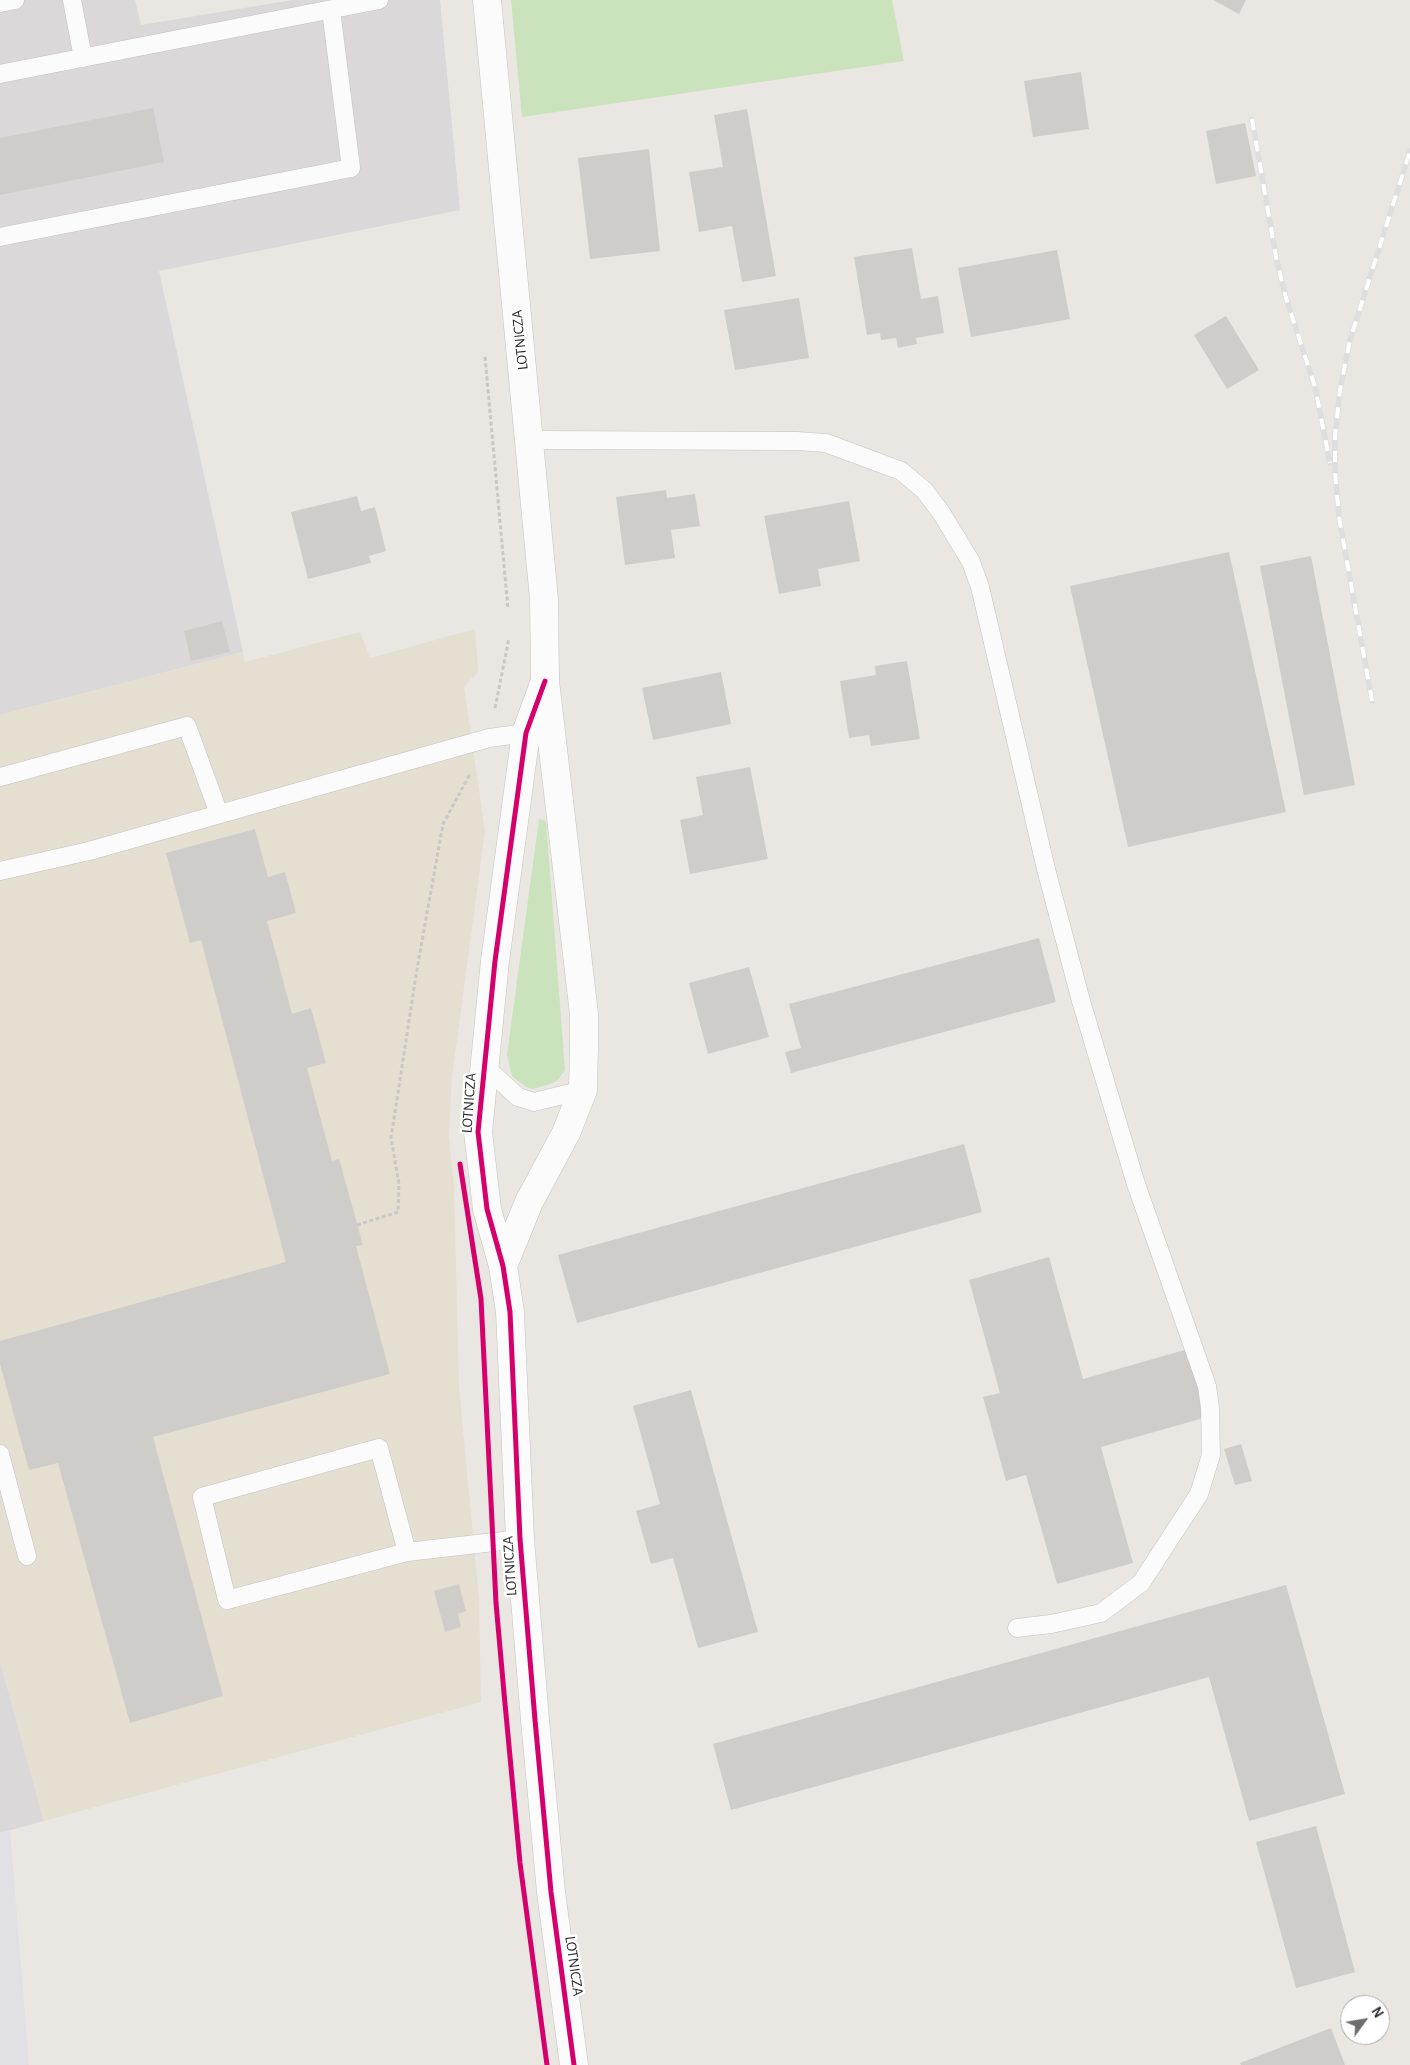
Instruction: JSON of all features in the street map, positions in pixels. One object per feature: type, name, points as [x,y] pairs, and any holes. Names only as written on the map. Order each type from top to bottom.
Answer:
[{"type":"street","name":"LOTNICZA","points":[[487,0],[544,599],[545,681],[526,733],[495,961],[478,1132],[487,1209],[503,1266],[510,1312],[520,1539],[551,1892],[574,2065]]},
{"type":"street","points":[[503,1266],[542,1174],[566,1133],[582,1090],[584,1014],[545,681]]},
{"type":"lane","points":[[0,3],[15,0]]},
{"type":"lane","points":[[72,0],[83,58]]},
{"type":"lane","points":[[0,74],[379,0]]},
{"type":"lane","points":[[0,237],[351,168],[331,10]]},
{"type":"lane","points":[[530,440],[797,441],[826,443],[901,471],[924,490],[942,514],[971,562],[982,596],[1046,869],[1081,1001],[1136,1184],[1207,1386],[1210,1408],[1211,1455],[1198,1494],[1140,1583],[1102,1613],[1051,1624],[1017,1628]]},
{"type":"lane","points":[[0,777],[187,726],[219,814]]},
{"type":"lane","points":[[1,869],[89,851],[490,738],[526,733]]},
{"type":"lane","points":[[484,1066],[518,1098],[534,1102],[582,1090]]},
{"type":"lane","points":[[407,1552],[379,1448],[202,1497],[227,1600],[407,1552],[520,1539]]},
{"type":"lane","points":[[0,1454],[27,1556]]},
{"type":"path","points":[[484,349],[508,611]]},
{"type":"path","points":[[357,1225],[398,1212],[399,1184],[392,1138],[417,969],[443,824],[490,738],[510,630]]},
{"type":"shaded area","points":[[0,0],[135,0],[141,25],[293,0],[440,0],[460,210],[159,271],[243,652],[0,715]]},
{"type":"shaded area","points":[[475,629],[478,672],[464,686],[485,831],[452,1077],[449,1136],[454,1189],[459,1387],[479,1599],[481,1702],[44,1821],[0,1661],[0,715],[243,652],[245,662],[360,632],[370,658]]},
{"type":"shaded area","points":[[0,1661],[44,1821],[0,1833]]},
{"type":"shaded area","points":[[10,1830],[29,2065],[0,2065],[0,1833]]},
{"type":"green space","points":[[511,0],[892,0],[904,61],[522,117]]},
{"type":"green space","points":[[539,819],[546,821],[565,1070],[558,1080],[533,1089],[526,1087],[512,1076],[507,1055]]},
{"type":"building","points":[[1213,0],[1246,0],[1239,14]]},
{"type":"building","points":[[1081,72],[1089,129],[1033,137],[1024,81]]},
{"type":"building","points":[[153,108],[164,162],[0,195],[0,138]]},
{"type":"building","points":[[747,109],[776,276],[742,282],[732,226],[699,232],[689,172],[723,167],[714,115]]},
{"type":"building","points":[[1245,123],[1256,176],[1216,184],[1206,131]]},
{"type":"building","points":[[649,149],[660,251],[590,259],[578,158]]},
{"type":"building","points":[[912,248],[921,299],[938,296],[944,333],[916,338],[917,344],[898,348],[896,338],[881,340],[880,333],[867,335],[854,257]]},
{"type":"building","points":[[1057,250],[1070,319],[971,337],[958,268]]},
{"type":"building","points":[[799,298],[809,358],[735,370],[724,310]]},
{"type":"building","points":[[1226,316],[1259,370],[1227,389],[1194,335]]},
{"type":"building","points":[[666,490],[667,498],[695,494],[700,526],[671,530],[675,558],[625,565],[616,497]]},
{"type":"building","points":[[357,496],[361,511],[375,507],[386,551],[369,556],[371,563],[308,579],[291,512]]},
{"type":"building","points":[[849,501],[860,561],[818,569],[821,586],[779,594],[764,516]]},
{"type":"building","points":[[1229,552],[1286,812],[1128,847],[1070,586]]},
{"type":"building","points":[[1311,556],[1355,785],[1304,795],[1260,566]]},
{"type":"building","points":[[222,621],[230,652],[191,661],[184,631]]},
{"type":"building","points":[[907,661],[920,739],[871,746],[869,735],[849,738],[840,681],[876,675],[875,666]]},
{"type":"building","points":[[721,672],[731,724],[653,740],[642,688]]},
{"type":"building","points":[[750,767],[768,859],[690,874],[680,820],[703,815],[696,777]]},
{"type":"building","points":[[255,829],[268,877],[285,872],[296,913],[267,921],[292,1014],[311,1008],[326,1063],[307,1068],[332,1161],[339,1159],[363,1245],[356,1246],[390,1374],[153,1437],[223,1696],[130,1723],[58,1463],[29,1470],[0,1364],[0,1341],[286,1262],[201,940],[190,943],[166,853]]},
{"type":"building","points":[[1039,938],[1056,1002],[791,1073],[785,1052],[801,1048],[789,1004]]},
{"type":"building","points":[[749,967],[769,1037],[708,1054],[689,983]]},
{"type":"building","points":[[964,1144],[982,1212],[577,1323],[558,1255]]},
{"type":"building","points":[[1049,1257],[1083,1379],[1188,1349],[1207,1417],[1101,1447],[1133,1563],[1057,1584],[1026,1475],[1006,1481],[983,1397],[1000,1393],[969,1280]]},
{"type":"building","points":[[691,1390],[758,1632],[698,1648],[673,1558],[651,1564],[636,1511],[660,1504],[633,1406]]},
{"type":"building","points":[[1241,1444],[1252,1481],[1235,1485],[1224,1449]]},
{"type":"building","points":[[459,1584],[466,1611],[458,1614],[461,1627],[445,1632],[434,1591]]},
{"type":"building","points":[[1286,1585],[1345,1794],[1249,1821],[1209,1677],[731,1810],[713,1744]]},
{"type":"building","points":[[1316,1826],[1355,1972],[1296,1988],[1256,1842]]},
{"type":"building","points":[[1331,2028],[1345,2065],[1241,2065],[1240,2063]]},
{"type":"railway","points":[[1252,119],[1276,257],[1286,298],[1315,387],[1330,463]]},
{"type":"railway","points":[[1372,701],[1339,517],[1335,472],[1335,436],[1340,390],[1350,340],[1410,151]]},
{"type":"cycle path","points":[[545,681],[526,733],[495,961],[478,1132],[487,1209],[503,1266],[510,1312],[520,1539],[535,1720],[551,1892],[574,2065]]},
{"type":"cycle path","points":[[460,1164],[481,1299],[496,1603],[520,1863],[547,2065]]}]
